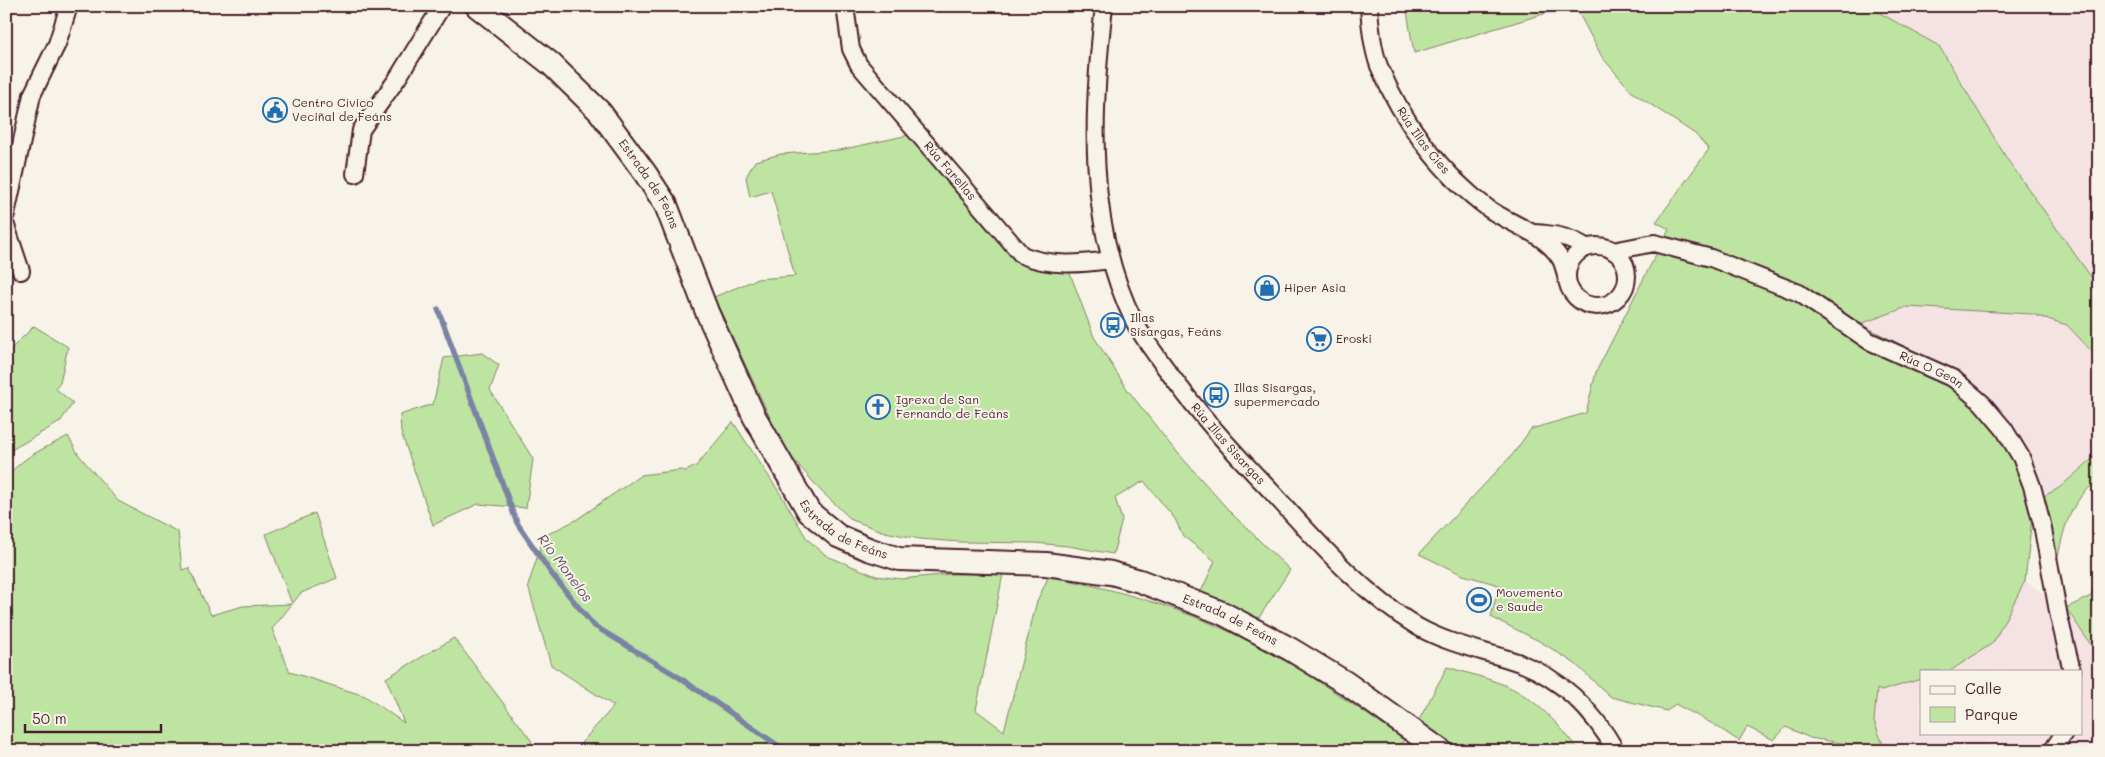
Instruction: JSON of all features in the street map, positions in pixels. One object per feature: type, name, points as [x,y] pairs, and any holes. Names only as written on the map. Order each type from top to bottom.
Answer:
[{"type":"street","points":[[6,214],[32,95],[57,44],[69,6]]},
{"type":"street","points":[[355,174],[361,130],[397,79],[442,6]]},
{"type":"street","name":"Estrada de Feáns","points":[[477,6],[551,64],[600,112],[645,172],[666,205],[707,312],[754,416],[809,512],[838,536],[868,549],[899,559],[1046,564],[1111,573],[1140,581],[1222,612],[1290,649],[1346,683],[1441,751]]},
{"type":"street","name":"Rúa Farellas","points":[[845,6],[851,49],[859,65],[1022,255],[1036,261],[1055,264],[1083,264],[1111,260]]},
{"type":"street","name":"Rúa Illas Sisargas","points":[[1104,6],[1096,113],[1101,219],[1118,283],[1135,323],[1193,405],[1301,524],[1369,592],[1394,612],[1451,643],[1518,662],[1551,678],[1567,689],[1582,704],[1616,751]]},
{"type":"street","name":"Rúa Illas Cíes","points":[[1369,6],[1379,64],[1400,107],[1425,146],[1457,181],[1490,209],[1533,233],[1560,259],[1571,292],[1580,302],[1593,306],[1606,305],[1618,298],[1625,287],[1627,273],[1623,260],[1613,251],[1600,246],[1587,248],[1577,241],[1561,236],[1533,233]]},
{"type":"street","points":[[6,226],[20,271]]},
{"type":"street","name":"Rúa O Gean","points":[[1613,251],[1654,243],[1711,258],[1799,293],[1869,341],[1954,379],[1982,403],[2004,429],[2021,457],[2032,486],[2042,524],[2059,617],[2072,670]]},
{"type":"street","points":[[1567,280],[1568,266],[1576,255],[1587,248]]},
{"type":"street","name":"Rúa Illas Sisargas","points":[[1599,726],[1603,751]]},
{"type":"street","points":[[2052,751],[2063,734]]},
{"type":"shaded area","points":[[1871,6],[2099,6],[2099,288],[2007,159],[1939,46],[1878,12]]},
{"type":"shaded area","points":[[1907,307],[2032,314],[2067,325],[2095,355],[2099,365],[2099,453],[2059,488],[2042,497],[1955,372],[1859,324]]},
{"type":"shaded area","points":[[2025,581],[2066,608],[2099,657],[2099,751],[2008,751],[1988,741],[1984,751],[1885,750],[1874,721],[1877,689],[1881,691],[1920,679],[1920,734],[2082,734],[2082,670],[1952,670],[1993,643]]},
{"type":"green space","points":[[1406,6],[1570,6],[1414,53]]},
{"type":"green space","points":[[1575,6],[1871,6],[1878,12],[1939,46],[2007,159],[2099,288],[2099,365],[2095,355],[2067,325],[2032,314],[1907,307],[1860,324],[1955,372],[1995,406],[2026,448],[2042,497],[2059,488],[2099,453],[2099,481],[2081,496],[2069,516],[2057,562],[2041,498],[2032,517],[2025,581],[1993,643],[1952,670],[1920,670],[1920,679],[1881,691],[1877,689],[1874,721],[1885,750],[1810,738],[1786,727],[1774,740],[1747,727],[1739,741],[1713,724],[1675,704],[1667,711],[1611,697],[1574,663],[1541,642],[1491,617],[1499,585],[1463,575],[1419,554],[1513,454],[1531,429],[1586,413],[1596,372],[1669,229],[1656,222],[1709,149],[1695,134],[1632,92],[1602,57]]},
{"type":"green space","points":[[909,135],[1019,259],[1068,268],[1094,337],[1127,389],[1169,443],[1232,514],[1290,570],[1258,619],[1201,592],[1215,561],[1183,536],[1175,519],[1144,481],[1115,498],[1122,520],[1113,554],[1068,546],[920,539],[885,532],[852,520],[821,491],[790,455],[773,424],[714,297],[757,279],[795,276],[771,191],[750,197],[746,177],[755,161],[781,154],[840,150]]},
{"type":"green space","points":[[34,326],[68,347],[60,382],[55,388],[73,403],[60,422],[6,453],[6,354]]},
{"type":"green space","points":[[482,353],[499,365],[490,390],[533,459],[526,508],[478,504],[433,525],[401,432],[400,415],[433,404],[444,358]]},
{"type":"green space","points":[[733,422],[783,498],[807,539],[827,556],[876,576],[901,579],[951,574],[1003,574],[976,710],[1004,731],[1037,601],[1049,576],[1154,602],[1229,632],[1274,654],[1312,677],[1404,740],[1396,751],[574,751],[614,706],[551,665],[528,586],[544,536],[576,520],[641,475],[686,471],[696,466]]},
{"type":"green space","points":[[68,436],[78,454],[118,501],[178,532],[182,570],[189,568],[211,615],[243,606],[292,604],[266,534],[315,513],[337,578],[301,593],[272,629],[290,672],[365,696],[404,723],[386,678],[454,638],[531,740],[534,751],[6,751],[6,480],[11,472],[25,460]]},
{"type":"green space","points":[[2099,571],[2099,657],[2066,608],[2091,596]]},
{"type":"green space","points":[[1447,667],[1492,680],[1518,691],[1538,705],[1579,751],[1462,751],[1419,720]]},
{"type":"waterway","name":"Río Monelos","points":[[438,309],[517,523],[551,573],[593,625],[677,676],[786,751]]},
{"type":"waterway","name":"Río Monelos","points":[[886,751],[897,746],[913,751]]},
{"type":"place","name":"Centro Cívico Veciñal de Feáns","points":[[275,110]]},
{"type":"place","name":"Hiper Asia","points":[[1267,288]]},
{"type":"place","name":"Illas Sisargas, Feáns","points":[[1113,325]]},
{"type":"place","name":"Eroski","points":[[1319,339]]},
{"type":"place","name":"Illas Sisargas, supermercado","points":[[1216,395]]},
{"type":"place","name":"Igrexa de San Fernando de Feáns","points":[[878,407]]},
{"type":"place","name":"Movemento e Saude","points":[[1479,600]]}]
